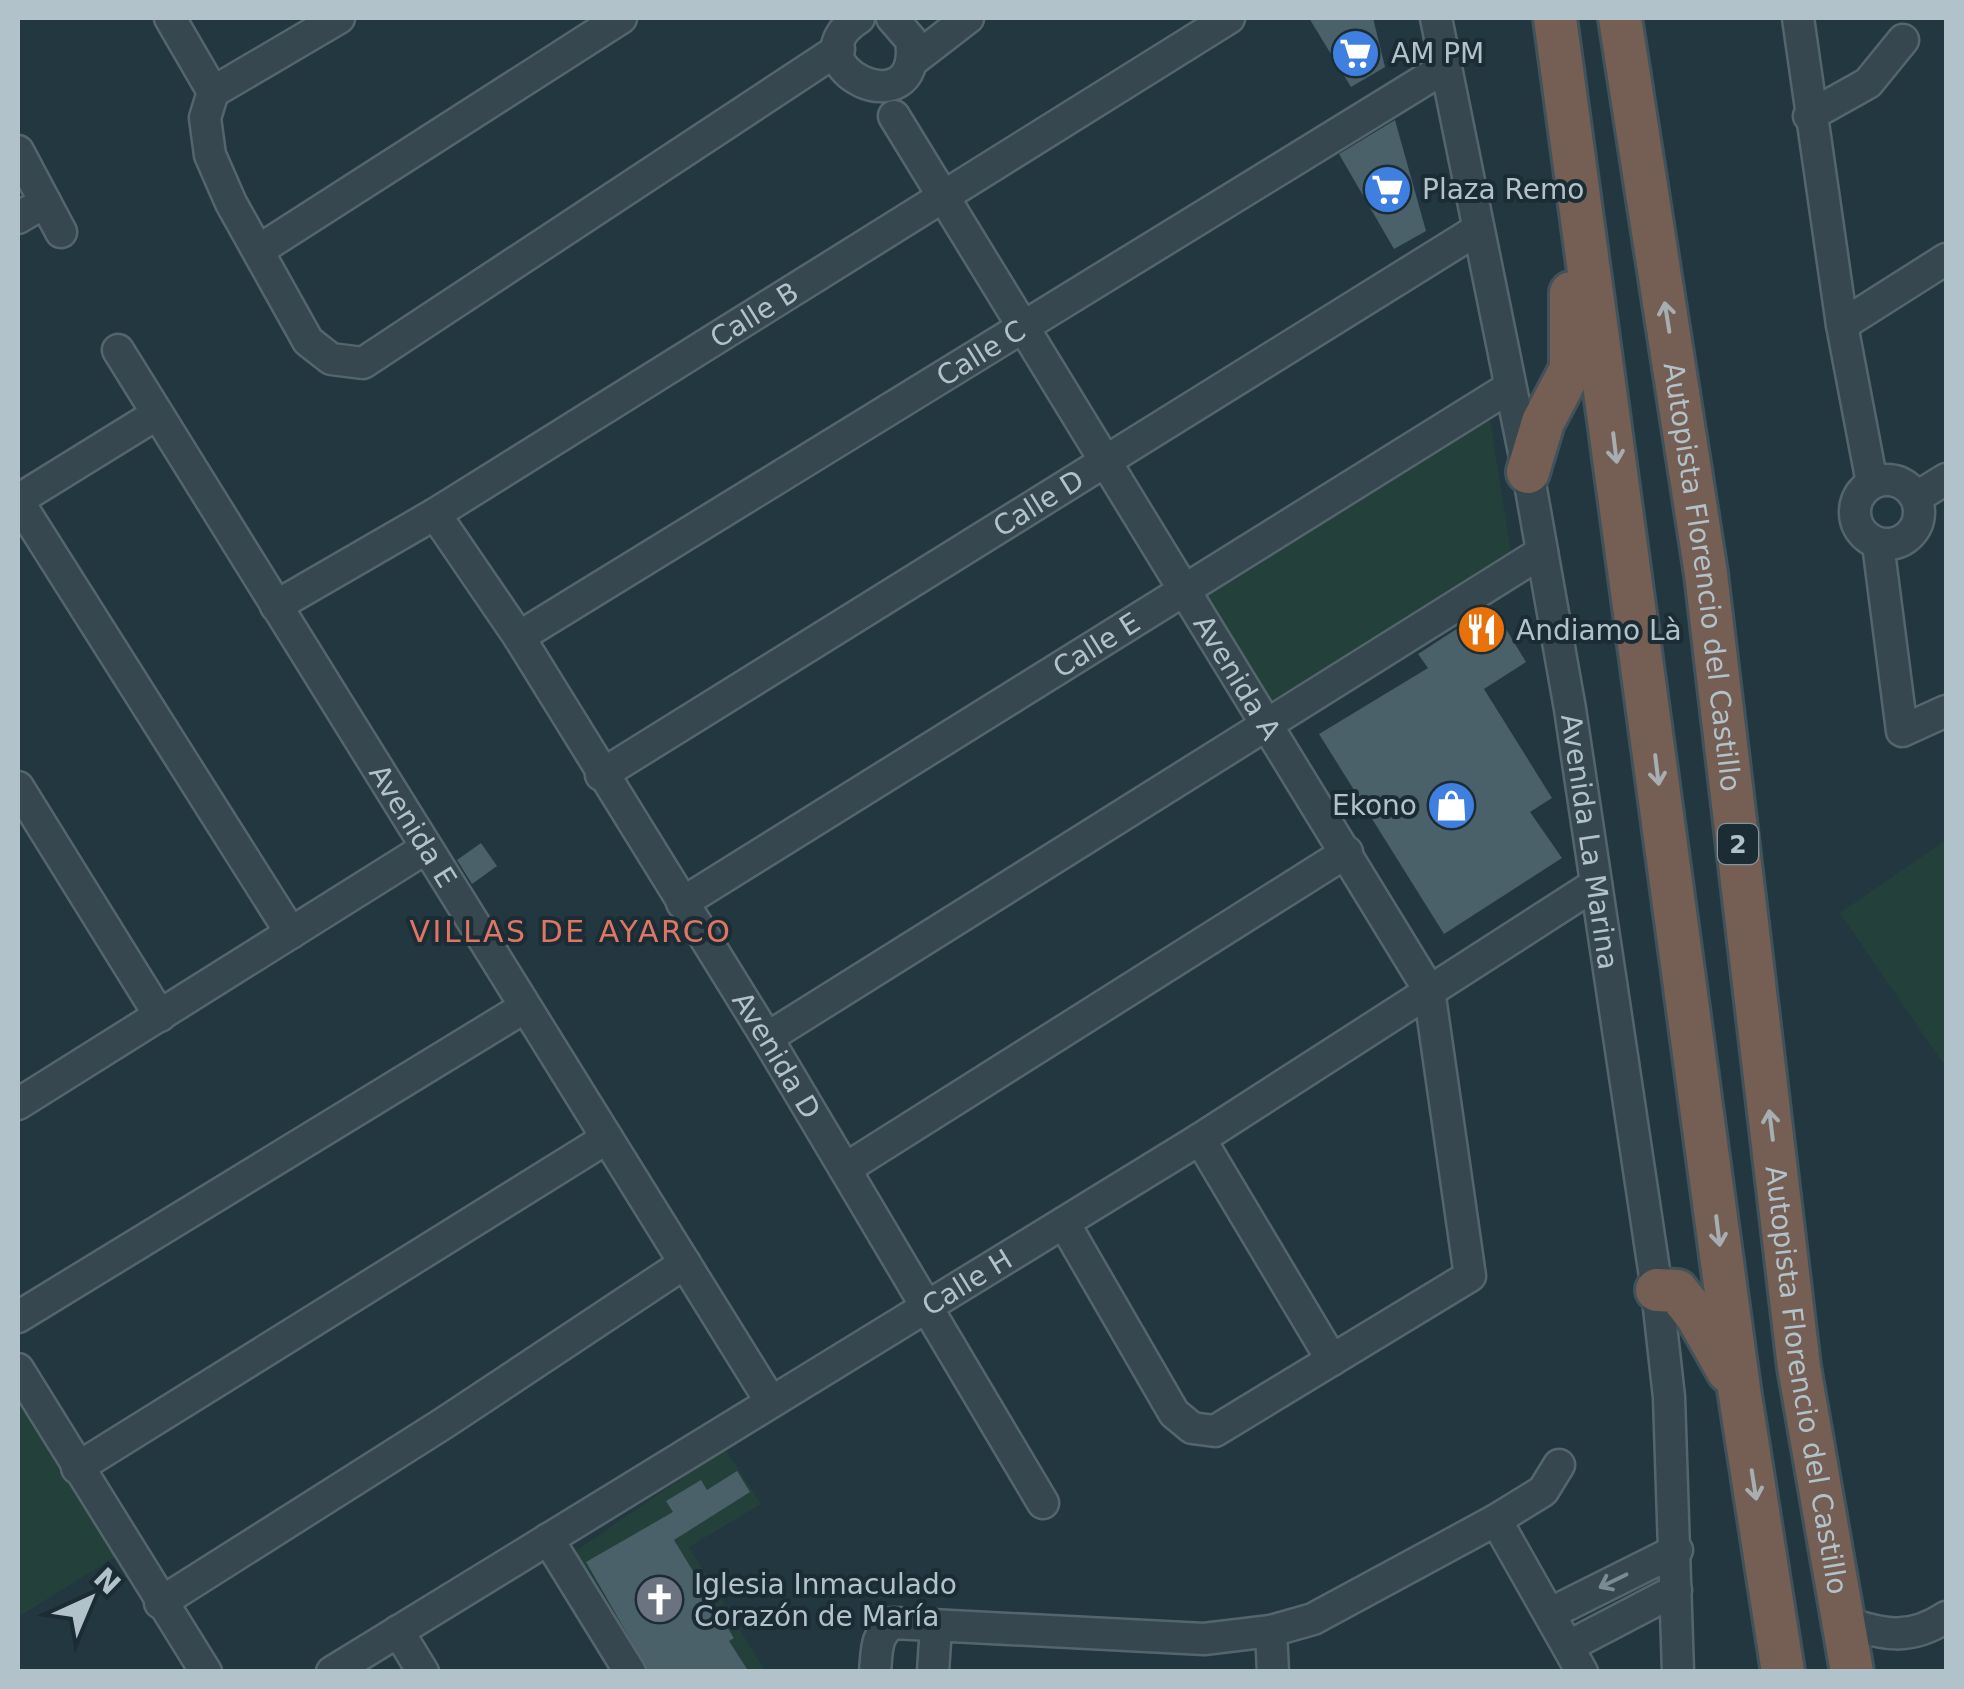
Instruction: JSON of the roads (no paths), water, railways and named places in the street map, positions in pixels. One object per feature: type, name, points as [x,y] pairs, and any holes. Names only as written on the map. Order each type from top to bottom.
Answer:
[{"type":"highway","points":[[1555,18],[1738,1389],[1783,1672]]},
{"type":"highway","name":"Autopista Florencio del Castillo","points":[[1620,18],[1706,574],[1799,1367],[1852,1672]]},
{"type":"highway","points":[[1528,472],[1543,422],[1571,369],[1574,326],[1563,202],[1570,108]]},
{"type":"highway","points":[[1658,1290],[1677,1292],[1697,1316],[1738,1389]]},
{"type":"street","points":[[170,18],[214,92]]},
{"type":"street","points":[[339,18],[214,92],[205,118],[210,155],[231,204],[308,342],[332,359],[363,362],[840,43],[863,85],[875,87],[897,81],[911,62],[942,34],[968,18]]},
{"type":"street","points":[[259,250],[620,18]]},
{"type":"street","name":"Calle B","points":[[276,606],[435,514],[1229,18]]},
{"type":"street","name":"Avenida La Marina","points":[[1436,18],[1542,552],[1658,1290],[1669,1397],[1678,1672]]},
{"type":"street","points":[[1798,18],[1809,116],[1842,325],[1872,483]]},
{"type":"street","points":[[899,23],[942,34]]},
{"type":"street","points":[[899,23],[913,51],[911,62]]},
{"type":"street","points":[[1809,116],[1868,83],[1903,40]]},
{"type":"street","name":"Calle C","points":[[519,637],[1444,68]]},
{"type":"street","name":"Avenida A","points":[[894,116],[1268,722],[1428,990],[1470,1276],[1332,1360]]},
{"type":"street","points":[[18,152],[61,232]]},
{"type":"street","points":[[18,218],[45,202]]},
{"type":"street","name":"Calle D","points":[[601,775],[1103,459],[1478,230]]},
{"type":"street","points":[[1842,325],[1946,259]]},
{"type":"street","name":"Avenida E","points":[[118,350],[770,1402]]},
{"type":"street","name":"Calle E","points":[[682,903],[1510,388]]},
{"type":"street","points":[[157,414],[18,500],[292,933]]},
{"type":"street","points":[[1917,497],[1946,478]]},
{"type":"street","points":[[1889,479],[1906,484],[1917,497],[1921,516],[1913,534],[1897,544],[1878,544],[1858,528],[1856,502],[1872,483],[1889,479]]},
{"type":"street","name":"Avenida D","points":[[435,514],[519,637],[767,1038],[1043,1503]]},
{"type":"street","points":[[1878,544],[1902,732],[1946,711]]},
{"type":"street","points":[[767,1038],[1542,552]]},
{"type":"street","points":[[18,787],[160,1016]]},
{"type":"street","points":[[22,1091],[160,1016],[426,848]]},
{"type":"street","points":[[845,1169],[1347,852]]},
{"type":"street","name":"Calle H","points":[[332,1672],[1200,1139],[1596,884]]},
{"type":"street","points":[[18,1317],[525,1006]]},
{"type":"street","points":[[77,1468],[607,1138]]},
{"type":"street","points":[[1064,1222],[1174,1413],[1192,1428],[1215,1430],[1332,1360],[1200,1139]]},
{"type":"street","points":[[160,1602],[444,1423],[684,1263]]},
{"type":"street","points":[[18,1368],[206,1672]]},
{"type":"street","points":[[875,1672],[882,1630],[893,1623],[1204,1640],[1271,1631],[1313,1619],[1543,1491],[1559,1465]]},
{"type":"street","points":[[1496,1520],[1575,1659],[1676,1590]]},
{"type":"street","points":[[548,1539],[630,1672]]},
{"type":"street","points":[[1551,1613],[1677,1550]]},
{"type":"street","points":[[1844,1622],[1889,1636],[1910,1634],[1946,1617]]},
{"type":"street","points":[[933,1672],[936,1626]]},
{"type":"street","points":[[398,1631],[423,1672]]},
{"type":"street","points":[[1271,1631],[1273,1672]]},
{"type":"place","name":"AM PM","points":[[1356,53]]},
{"type":"place","name":"Plaza Remo","points":[[1387,189]]},
{"type":"place","name":"Andiamo Là","points":[[1481,630]]},
{"type":"place","name":"Ekono","points":[[1452,805]]},
{"type":"place","name":"Iglesia Inmaculado Corazón de María","points":[[659,1600]]},
{"type":"district","name":"VILLAS DE AYARCO","points":[[571,932]]}]
